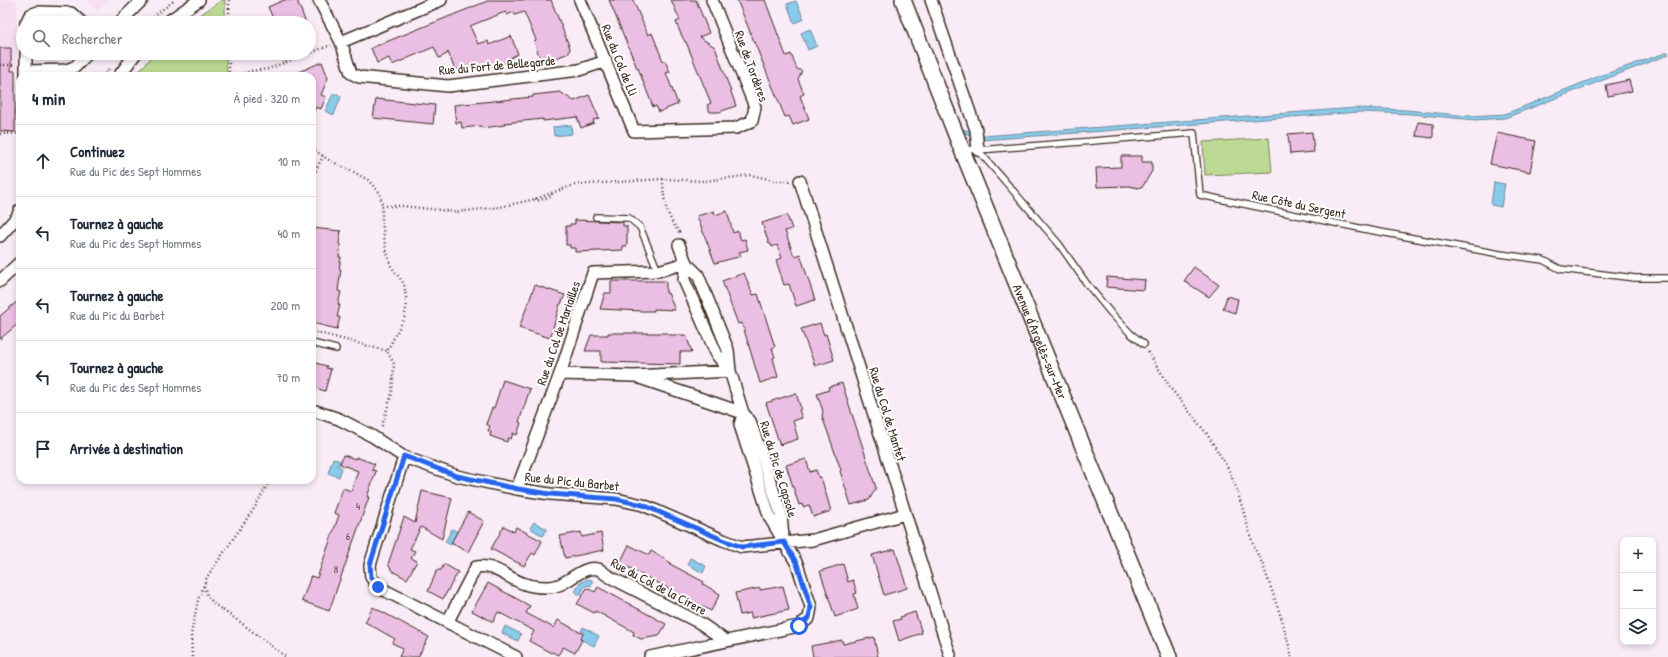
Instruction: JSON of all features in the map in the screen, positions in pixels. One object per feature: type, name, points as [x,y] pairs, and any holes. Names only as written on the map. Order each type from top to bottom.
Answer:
[{"type":"main road","name":"Avenue d'Argelès-sur-Mer","points":[[903,0],[961,149],[1169,657]]},
{"type":"main road","name":"Avenue d'Argelès-sur-Mer","points":[[906,0],[912,25]]},
{"type":"street","points":[[126,16],[142,0]]},
{"type":"street","points":[[176,16],[199,0]]},
{"type":"street","name":"Rue du Fort de Bellegarde","points":[[319,0],[341,42],[351,72],[358,77],[448,86],[579,70],[606,61]]},
{"type":"street","points":[[341,42],[441,0]]},
{"type":"street","name":"Rue du Col de Lli","points":[[580,0],[634,131]]},
{"type":"street","name":"Rue de Tordères","points":[[634,131],[736,128],[752,121],[754,107],[712,0]]},
{"type":"street","points":[[931,0],[976,130],[978,150]]},
{"type":"street","points":[[30,16],[38,12],[71,13],[74,16]]},
{"type":"street","points":[[26,60],[26,72]]},
{"type":"street","points":[[46,72],[67,70],[76,66],[82,60]]},
{"type":"street","points":[[122,72],[131,60]]},
{"type":"street","name":"Rue du Col de Mantet","points":[[800,181],[950,655]]},
{"type":"street","points":[[0,236],[16,218]]},
{"type":"street","name":"Rue du Pic de Capsole","points":[[678,245],[686,263],[698,275],[728,350],[730,371],[743,413],[750,421],[781,514],[784,542]]},
{"type":"street","name":"Rue du Col de Mariailles","points":[[518,489],[560,374],[594,273],[658,271],[686,263]]},
{"type":"street","points":[[0,281],[16,266]]},
{"type":"street","points":[[560,374],[634,376],[730,371]]},
{"type":"street","points":[[634,376],[743,413]]},
{"type":"street","name":"Rue du Pic du Barbet","points":[[316,411],[339,419],[404,456],[457,476],[550,494],[616,499],[643,505],[742,547],[813,540],[905,514]]},
{"type":"street","points":[[404,456],[370,565],[371,577],[378,587],[448,621],[516,657]]},
{"type":"street","points":[[650,657],[799,626],[809,618],[811,607],[797,564],[784,542]]},
{"type":"street","name":"Rue du Col de la Cirere","points":[[448,621],[476,567],[482,566],[492,568],[525,584],[548,588],[566,582],[583,570],[598,569],[608,576],[700,623],[726,641]]},
{"type":"lane","name":"Rue Côte du Sergent","points":[[978,150],[1194,133],[1200,195],[1372,230],[1500,254],[1542,260],[1560,269],[1635,278],[1668,278]]},
{"type":"lane","points":[[961,149],[978,150],[1059,244],[1087,284],[1110,312],[1131,334],[1144,344]]},
{"type":"lane","points":[[596,217],[629,218],[640,227],[658,271]]},
{"type":"lane","points":[[316,344],[336,350]]},
{"type":"path","points":[[229,0],[229,16]]},
{"type":"path","points":[[316,51],[341,42]]},
{"type":"path","points":[[229,60],[229,72]]},
{"type":"path","points":[[248,72],[268,69],[292,60]]},
{"type":"path","points":[[0,134],[16,133]]},
{"type":"path","points":[[316,151],[368,180],[380,193],[385,245],[391,266],[404,284],[407,304],[404,319],[387,350]]},
{"type":"path","points":[[316,170],[323,156]]},
{"type":"path","points":[[382,206],[403,206],[457,212],[500,207],[535,199],[538,201],[552,196],[552,193],[574,185],[663,179],[706,181],[751,175],[777,181],[800,181]]},
{"type":"path","points":[[663,179],[663,198],[672,222],[680,232],[678,245]]},
{"type":"path","points":[[316,332],[387,350],[394,364],[392,393],[383,425],[376,439]]},
{"type":"path","points":[[1144,344],[1172,390],[1207,434],[1228,468],[1237,490],[1254,548],[1263,565],[1282,620],[1292,657]]},
{"type":"path","points":[[192,657],[191,635],[198,600],[204,585],[213,567],[255,507],[268,484]]},
{"type":"path","points":[[204,585],[207,595],[214,604],[286,657]]},
{"type":"shaded area","points":[[0,0],[17,0],[16,134],[0,134]]},
{"type":"shaded area","points":[[86,0],[109,0],[97,11]]},
{"type":"green space","points":[[222,0],[225,0],[225,16],[198,16]]},
{"type":"green space","points":[[149,60],[226,60],[227,72],[138,72]]},
{"type":"green space","points":[[1269,138],[1272,172],[1205,175],[1203,142]]},
{"type":"water","points":[[796,1],[804,19],[794,23],[787,4]]},
{"type":"water","points":[[810,29],[817,46],[808,50],[801,33]]},
{"type":"water","points":[[1668,52],[1668,55],[1505,118],[1475,120],[1412,114],[1360,112],[982,140],[965,133],[963,129],[983,136],[1355,108],[1407,110],[1469,116],[1505,114],[1597,77]]},
{"type":"water","points":[[333,94],[338,94],[341,97],[334,115],[325,111]]},
{"type":"water","points":[[571,125],[572,134],[554,136],[553,127]]},
{"type":"water","points":[[1494,182],[1505,184],[1501,207],[1491,205]]},
{"type":"water","points":[[333,458],[340,461],[338,466],[342,468],[339,477],[328,473]]},
{"type":"water","points":[[534,522],[547,529],[543,536],[530,528]]},
{"type":"water","points":[[452,529],[458,532],[451,545],[445,542]]},
{"type":"water","points":[[690,558],[706,566],[703,573],[687,564]]},
{"type":"water","points":[[587,579],[592,580],[592,585],[585,586],[580,595],[575,592],[580,583]]},
{"type":"water","points":[[505,626],[521,634],[518,641],[502,633]]},
{"type":"water","points":[[583,627],[599,636],[594,646],[580,639],[584,632],[581,631]]},
{"type":"building","points":[[284,0],[297,0],[303,16],[272,16],[268,7]]},
{"type":"building","points":[[490,0],[551,0],[570,48],[569,53],[551,60],[549,55],[540,59],[534,41],[536,40],[524,12],[515,15],[514,12],[507,15],[505,12],[470,26],[478,44],[488,41],[489,45],[511,36],[518,54],[510,58],[511,60],[504,63],[486,67],[485,64],[471,69],[470,66],[463,69],[462,67],[455,70],[448,52],[439,58],[434,47],[392,65],[389,58],[377,63],[371,48]]},
{"type":"building","points":[[609,0],[633,0],[648,35],[652,33],[663,61],[665,61],[670,72],[666,73],[678,104],[659,112],[656,106],[653,107]]},
{"type":"building","points":[[671,0],[696,0],[709,33],[699,37],[715,47],[736,106],[719,112],[710,112],[707,105],[711,103],[686,42],[676,22],[680,20]]},
{"type":"building","points":[[737,0],[765,0],[786,56],[791,54],[797,69],[802,71],[798,79],[804,94],[800,96],[809,119],[793,125],[789,116],[785,117]]},
{"type":"building","points":[[0,48],[11,48],[11,71],[15,71],[15,132],[0,131]]},
{"type":"building","points":[[322,62],[328,78],[321,95],[326,97],[321,109],[316,107],[316,72],[298,72]]},
{"type":"building","points":[[1629,80],[1632,91],[1608,96],[1606,85]]},
{"type":"building","points":[[560,92],[574,101],[589,95],[599,118],[593,120],[594,123],[581,128],[577,117],[543,121],[543,119],[504,123],[505,125],[482,128],[481,126],[462,128],[461,122],[456,123],[454,105],[533,97],[533,95]]},
{"type":"building","points":[[376,99],[435,105],[433,124],[373,118]]},
{"type":"building","points":[[1418,122],[1433,124],[1433,138],[1416,136]]},
{"type":"building","points":[[1312,132],[1314,152],[1290,154],[1288,134]]},
{"type":"building","points":[[1497,133],[1536,141],[1530,172],[1490,164]]},
{"type":"building","points":[[1121,156],[1142,156],[1142,162],[1152,162],[1152,171],[1143,186],[1138,188],[1129,186],[1097,187],[1096,168],[1121,167]]},
{"type":"building","points":[[714,211],[715,215],[727,211],[733,233],[738,231],[741,240],[745,239],[748,250],[739,252],[741,256],[715,263],[697,216]]},
{"type":"building","points":[[787,215],[792,229],[785,231],[794,256],[800,254],[815,300],[796,306],[789,284],[784,285],[776,260],[782,258],[777,245],[772,247],[771,244],[769,244],[762,223]]},
{"type":"building","points":[[575,220],[623,222],[623,226],[627,226],[627,246],[623,246],[623,250],[575,252],[575,248],[570,248],[570,245],[566,245],[566,226],[575,224]]},
{"type":"building","points":[[316,228],[341,231],[339,257],[341,257],[339,269],[341,269],[338,291],[341,292],[337,317],[340,317],[337,329],[316,324]]},
{"type":"building","points":[[1194,267],[1219,285],[1209,297],[1184,281]]},
{"type":"building","points":[[744,273],[753,295],[758,294],[775,347],[772,348],[775,357],[773,358],[778,377],[760,383],[742,323],[738,324],[722,281]]},
{"type":"building","points":[[1107,277],[1145,280],[1144,290],[1106,287]]},
{"type":"building","points":[[611,281],[666,281],[666,293],[668,293],[675,310],[654,309],[654,311],[642,311],[600,309],[605,293],[611,293]]},
{"type":"building","points":[[535,285],[565,295],[560,304],[550,338],[519,328]]},
{"type":"building","points":[[1227,296],[1238,299],[1235,313],[1223,309]]},
{"type":"building","points":[[16,302],[16,325],[0,339],[0,316]]},
{"type":"building","points":[[820,323],[824,335],[826,334],[834,360],[815,366],[801,329]]},
{"type":"building","points":[[608,333],[668,333],[668,335],[686,335],[692,352],[680,352],[680,364],[601,362],[601,351],[585,351],[591,335],[608,335]]},
{"type":"building","points":[[316,363],[327,366],[326,368],[331,369],[325,391],[316,388]]},
{"type":"building","points":[[503,380],[530,389],[519,422],[521,423],[517,435],[513,433],[511,439],[508,438],[507,442],[490,436],[491,432],[488,431],[490,426],[486,424],[492,408],[494,408]]},
{"type":"building","points":[[842,383],[876,488],[869,500],[851,505],[840,471],[841,470],[822,416],[823,411],[817,394],[829,390],[828,387]]},
{"type":"building","points":[[796,393],[802,418],[793,421],[798,439],[780,445],[766,403]]},
{"type":"building","points":[[343,455],[356,459],[356,457],[375,464],[372,470],[376,471],[367,497],[369,497],[329,611],[302,601],[311,576],[317,578],[339,515],[334,513],[343,488],[351,491],[358,471],[340,464]]},
{"type":"building","points":[[806,459],[810,472],[816,470],[819,478],[821,477],[831,511],[813,517],[809,505],[803,507],[802,504],[799,505],[786,465]]},
{"type":"building","points":[[422,491],[452,498],[442,539],[421,527],[410,549],[415,551],[411,558],[417,561],[407,579],[392,571],[388,564],[404,517],[415,523]]},
{"type":"building","points":[[468,512],[484,521],[468,552],[451,543]]},
{"type":"building","points":[[504,526],[514,532],[516,527],[542,541],[535,555],[532,553],[524,566],[491,549]]},
{"type":"building","points":[[581,532],[582,537],[601,533],[604,550],[565,558],[560,536]]},
{"type":"building","points":[[629,545],[649,555],[651,551],[671,563],[670,564],[704,582],[703,584],[720,594],[711,611],[620,563]]},
{"type":"building","points":[[895,549],[907,588],[884,595],[872,555]]},
{"type":"building","points":[[444,564],[458,572],[443,599],[428,591],[437,570],[441,570]]},
{"type":"building","points":[[843,564],[848,582],[853,580],[857,593],[854,594],[858,609],[835,617],[820,571]]},
{"type":"building","points":[[488,583],[530,606],[526,613],[554,628],[558,620],[583,634],[580,639],[582,640],[575,653],[563,647],[558,655],[552,652],[551,653],[529,641],[534,631],[498,612],[493,622],[472,611]]},
{"type":"building","points":[[783,586],[789,610],[751,618],[751,613],[740,615],[735,593],[760,588],[760,590]]},
{"type":"building","points":[[598,587],[666,624],[659,636],[641,639],[633,635],[634,632],[595,611],[594,613],[577,604],[587,588],[595,592]]},
{"type":"building","points":[[373,607],[429,637],[418,657],[399,657],[403,648],[392,643],[395,639],[365,622]]},
{"type":"building","points":[[915,612],[922,633],[899,641],[893,621]]},
{"type":"building","points":[[874,637],[878,657],[813,657],[811,646],[842,640],[843,644]]},
{"type":"route","points":[[378,587],[371,577],[370,565],[404,456],[457,476],[518,489],[550,494],[616,499],[643,505],[742,547],[784,542],[797,564],[811,607],[809,618],[799,626]]}]
